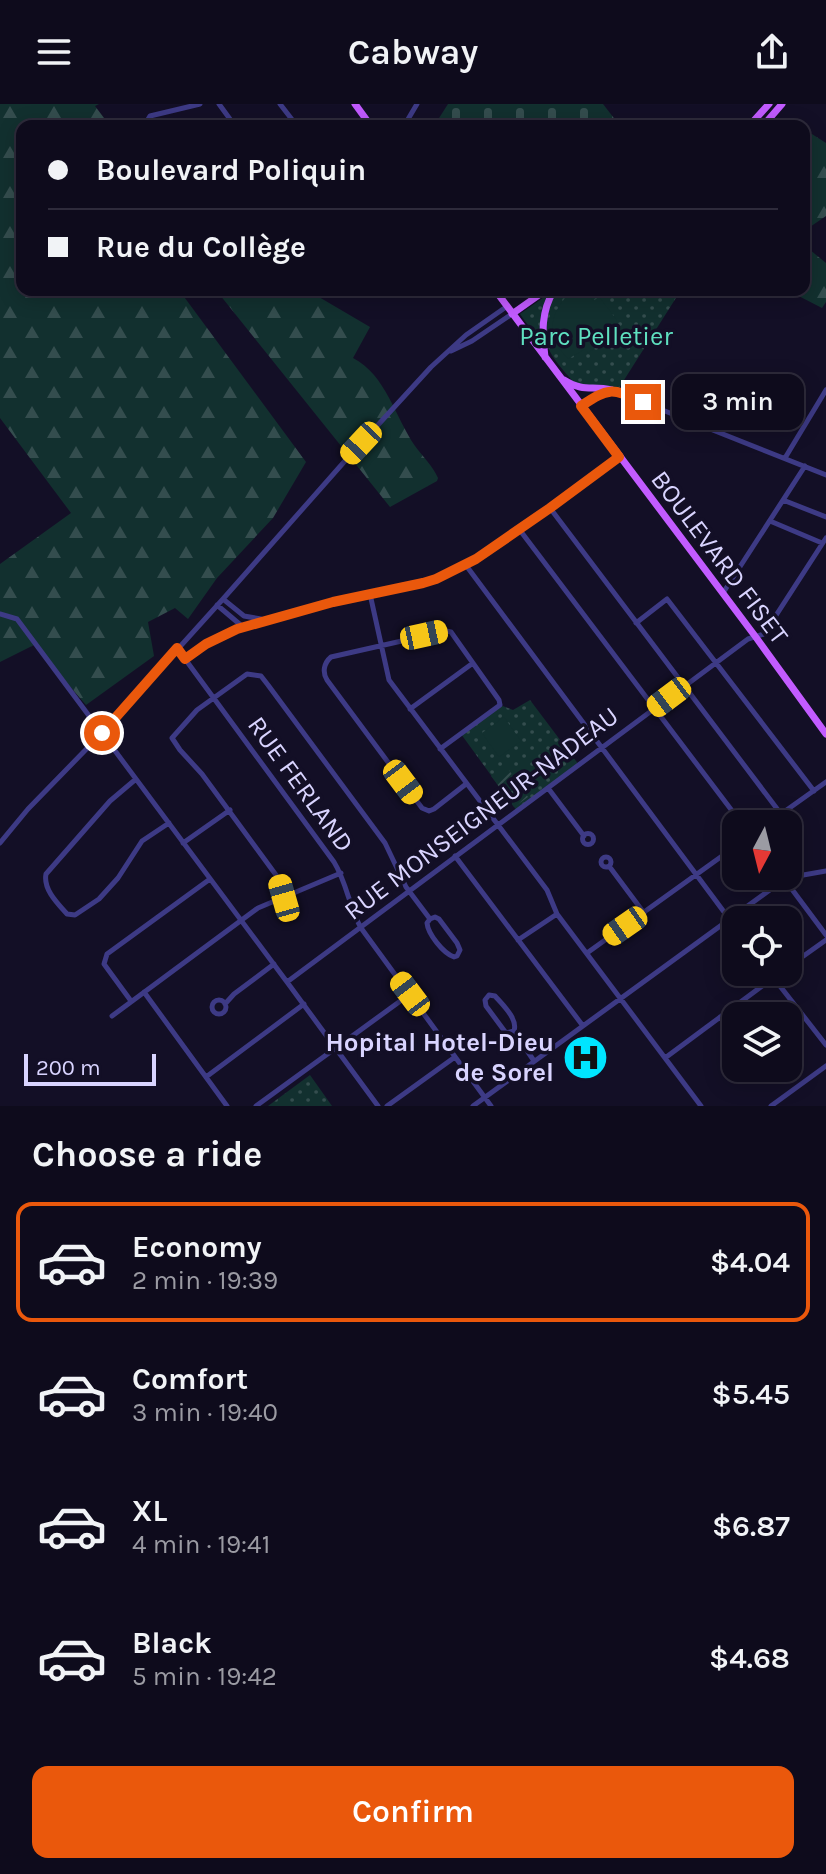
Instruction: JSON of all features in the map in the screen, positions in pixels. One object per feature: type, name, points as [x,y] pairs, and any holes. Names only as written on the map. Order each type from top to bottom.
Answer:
[{"type":"main road","points":[[754,120],[769,104]]},
{"type":"main road","points":[[768,120],[782,104]]},
{"type":"main road","name":"BOULEVARD FISET","points":[[500,296],[826,734]]},
{"type":"main road","points":[[509,310],[523,296]]},
{"type":"main road","points":[[509,310],[535,296]]},
{"type":"main road","points":[[545,359],[542,321],[551,296]]},
{"type":"main road","points":[[558,375],[576,387],[612,390]]},
{"type":"street","points":[[148,120],[150,116],[200,104]]},
{"type":"street","points":[[280,104],[292,120]]},
{"type":"street","points":[[0,843],[431,367],[446,353],[466,345],[509,310]]},
{"type":"street","points":[[581,406],[612,390],[826,475]]},
{"type":"street","points":[[785,458],[826,390]]},
{"type":"street","points":[[185,659],[206,644],[243,627],[423,583],[476,559],[619,457]]},
{"type":"street","points":[[723,593],[805,466]]},
{"type":"street","points":[[783,500],[826,517]]},
{"type":"street","points":[[550,508],[778,810]]},
{"type":"street","points":[[770,521],[824,540]]},
{"type":"street","points":[[519,529],[732,810]]},
{"type":"street","name":"RUE MONSEIGNEUR-NADEAU","points":[[287,982],[748,639],[764,634],[824,540]]},
{"type":"street","points":[[465,564],[722,908]]},
{"type":"street","points":[[370,594],[389,680],[547,890],[557,914],[701,1106]]},
{"type":"street","points":[[223,599],[238,613],[266,620]]},
{"type":"street","points":[[636,623],[667,599],[814,791]]},
{"type":"street","points":[[217,605],[243,627]]},
{"type":"street","points":[[238,613],[243,627]]},
{"type":"street","points":[[0,614],[17,619],[378,1106]]},
{"type":"street","points":[[440,749],[500,705],[451,632],[380,645],[331,657],[327,661],[324,675],[422,808],[429,811],[434,809],[466,784]]},
{"type":"street","name":"RUE FERLAND","points":[[177,648],[341,873],[361,928],[491,1106]]},
{"type":"street","points":[[410,709],[473,663]]},
{"type":"street","points":[[284,898],[276,875],[230,810],[172,738],[194,713],[247,674],[261,676],[385,843],[409,891],[430,919]]},
{"type":"street","points":[[136,779],[110,801],[44,877],[46,886],[67,914],[75,915],[99,899],[124,870],[142,841],[169,823]]},
{"type":"street","points":[[787,810],[826,782]]},
{"type":"street","points":[[548,788],[584,836]]},
{"type":"street","points":[[183,843],[230,810]]},
{"type":"street","points":[[455,856],[583,1026]]},
{"type":"street","points":[[587,953],[722,856]]},
{"type":"street","points":[[609,866],[644,913]]},
{"type":"street","points":[[802,875],[826,871]]},
{"type":"street","points":[[112,1016],[258,908],[341,873]]},
{"type":"street","points":[[131,1001],[106,967],[104,959],[110,951],[210,879]]},
{"type":"street","points":[[747,906],[767,890]]},
{"type":"street","points":[[792,890],[826,937],[802,956]]},
{"type":"street","points":[[518,940],[557,914]]},
{"type":"street","points":[[430,919],[439,919],[460,948],[460,954],[454,957],[448,955],[427,929],[430,919]]},
{"type":"street","points":[[473,1106],[722,925]]},
{"type":"street","points":[[225,1004],[274,964]]},
{"type":"street","points":[[665,1058],[758,986]]},
{"type":"street","points":[[780,986],[826,1045]]},
{"type":"street","points":[[144,992],[227,1106]]},
{"type":"street","points":[[256,1106],[410,994]]},
{"type":"street","points":[[489,995],[495,996],[513,1019],[516,1026],[514,1031],[506,1033],[486,1006],[485,1000],[489,995]]},
{"type":"street","points":[[206,1077],[304,1004]]},
{"type":"street","points":[[514,1031],[534,1061]]},
{"type":"street","points":[[387,1106],[455,1057]]},
{"type":"street","points":[[771,1106],[826,1066]]},
{"type":"green space","points":[[0,104],[99,104],[95,106],[106,120],[16,120],[16,296],[183,296],[306,462],[273,518],[217,578],[188,619],[175,608],[148,622],[154,656],[86,705],[34,645],[0,662],[0,564],[71,513],[0,418]]},
{"type":"green space","points":[[448,104],[603,104],[615,120],[438,120]]},
{"type":"green space","points":[[810,133],[826,143],[826,216],[810,227]]},
{"type":"green space","points":[[810,250],[826,263],[826,302],[822,308],[799,296],[810,296]]},
{"type":"green space","points":[[221,296],[317,296],[370,327],[353,358],[364,365],[382,386],[408,435],[438,478],[390,507]]},
{"type":"green space","points":[[549,296],[541,318],[542,345],[520,314]]},
{"type":"green space","points":[[567,296],[589,296],[593,301],[599,297],[617,320],[614,335],[588,353],[585,349],[568,359],[556,344],[552,329]]},
{"type":"green space","name":"Parc Pelletier","points":[[677,296],[619,388],[575,384],[557,362],[548,348],[545,331],[545,320],[553,297]]},
{"type":"green space","points":[[530,700],[579,765],[517,811],[461,734],[500,705],[513,710]]},
{"type":"green space","points":[[504,717],[521,741],[499,757],[482,733]]},
{"type":"green space","points":[[506,766],[528,797],[514,807],[491,776]]},
{"type":"green space","points":[[310,1075],[332,1106],[268,1106]]},
{"type":"place","name":"Hopital Hotel-Dieu de Sorel","points":[[585,1057]]},
{"type":"route","points":[[102,733],[177,648],[185,659],[206,644],[237,629],[333,602],[423,583],[476,559],[619,457],[581,406],[612,390],[643,402]]}]
